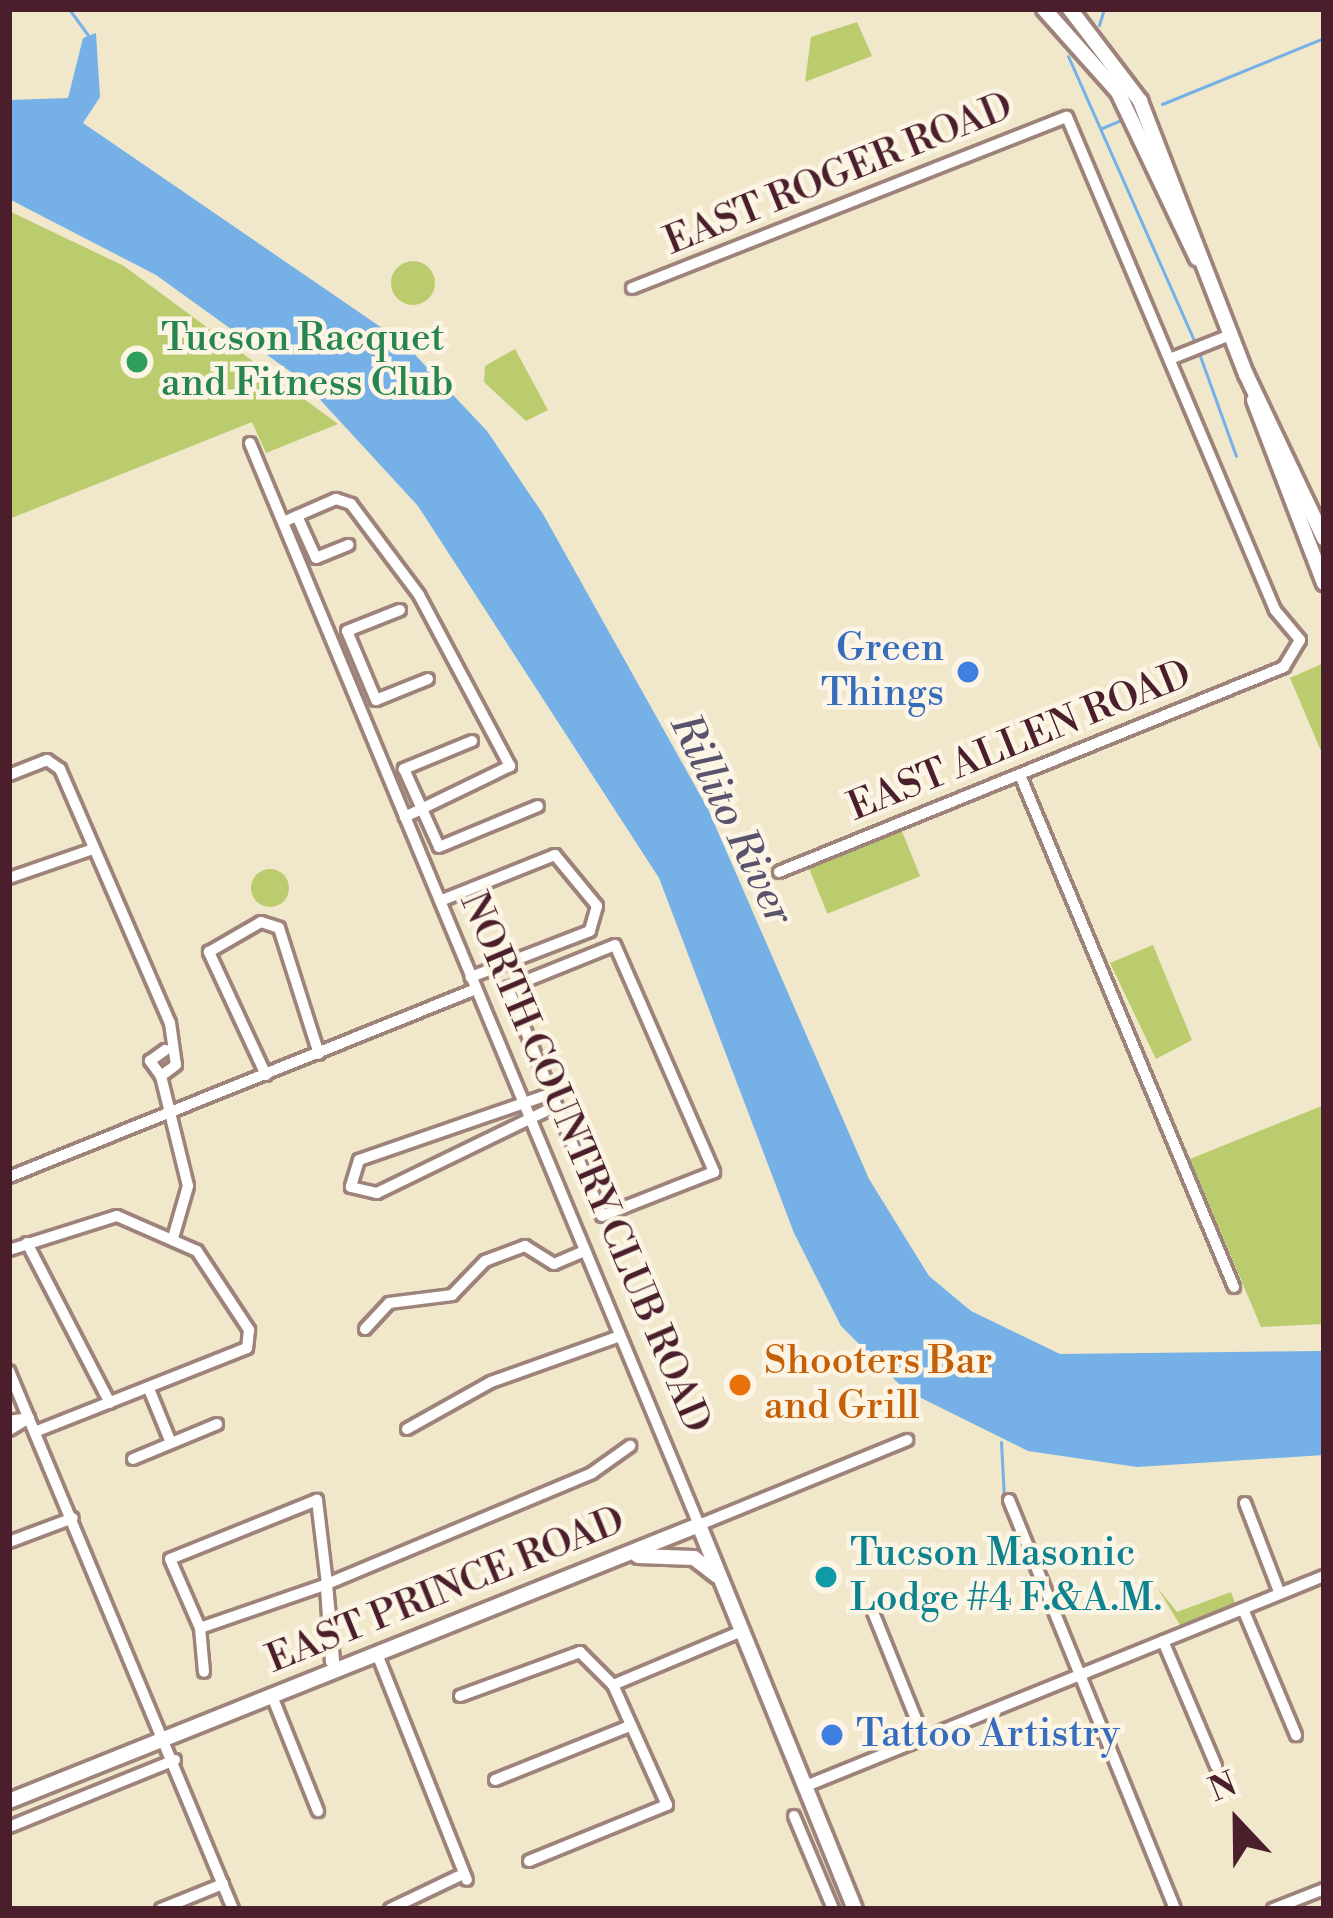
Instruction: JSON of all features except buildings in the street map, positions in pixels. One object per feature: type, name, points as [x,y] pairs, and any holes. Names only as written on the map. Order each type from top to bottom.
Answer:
[{"type":"main road","points":[[1044,9],[1118,92],[1201,262]]},
{"type":"main road","points":[[1070,9],[1132,85],[1252,389],[1324,538]]},
{"type":"main road","points":[[1252,389],[1260,436],[1324,583]]},
{"type":"main road","name":"EAST PRINCE ROAD","points":[[9,1801],[699,1526]]},
{"type":"main road","name":"NORTH COUNTRY CLUB ROAD","points":[[699,1526],[855,1909]]},
{"type":"main road","points":[[621,1557],[694,1558],[721,1579]]},
{"type":"street","name":"EAST ROGER ROAD","points":[[632,288],[1067,117],[1170,359]]},
{"type":"street","points":[[1170,359],[1230,335]]},
{"type":"street","name":"EAST ALLEN ROAD","points":[[779,872],[1284,667],[1300,640],[1275,610],[1170,359]]},
{"type":"street","name":"NORTH COUNTRY CLUB ROAD","points":[[250,442],[699,1526]]},
{"type":"street","points":[[283,522],[336,499],[351,504],[423,601],[500,744],[503,778],[405,818]]},
{"type":"street","points":[[297,516],[316,558],[348,545]]},
{"type":"street","points":[[400,610],[347,631],[376,700],[428,679]]},
{"type":"street","points":[[343,668],[360,663]]},
{"type":"street","points":[[472,741],[404,769],[439,847],[538,806]]},
{"type":"street","points":[[9,776],[47,760],[93,849],[159,1004],[167,1031],[166,1050],[176,1064],[161,1076]]},
{"type":"street","points":[[1020,775],[1234,1287]]},
{"type":"street","points":[[9,878],[93,849]]},
{"type":"street","points":[[9,1177],[320,1054],[590,931],[597,906],[555,855],[440,902]]},
{"type":"street","points":[[266,1075],[209,952],[261,922],[279,928],[320,1054]]},
{"type":"street","points":[[615,945],[714,1172],[602,1216],[553,1100],[508,988],[615,945]]},
{"type":"street","points":[[166,1050],[149,1060],[161,1076],[166,1115],[188,1186],[173,1238]]},
{"type":"street","points":[[526,1110],[377,1193],[351,1187],[359,1160],[553,1100]]},
{"type":"street","points":[[9,1250],[97,1216],[173,1238],[219,1270],[249,1330],[247,1348],[35,1432]]},
{"type":"street","points":[[27,1243],[110,1403]]},
{"type":"street","points":[[365,1329],[388,1303],[452,1295],[485,1261],[525,1246],[554,1264],[585,1251]]},
{"type":"street","points":[[406,1430],[491,1382],[620,1336]]},
{"type":"street","points":[[9,1371],[175,1760],[233,1909]]},
{"type":"street","points":[[149,1389],[171,1443]]},
{"type":"street","points":[[9,1421],[29,1418]]},
{"type":"street","points":[[9,1430],[29,1418]]},
{"type":"street","points":[[133,1459],[217,1424]]},
{"type":"street","name":"EAST PRINCE ROAD","points":[[699,1526],[907,1440]]},
{"type":"street","points":[[200,1628],[327,1584],[630,1446]]},
{"type":"street","points":[[204,1672],[200,1628],[170,1559],[317,1500],[327,1584],[320,1603],[335,1671]]},
{"type":"street","points":[[1009,1500],[1175,1909]]},
{"type":"street","points":[[1245,1503],[1280,1594]]},
{"type":"street","points":[[9,1542],[73,1517]]},
{"type":"street","points":[[806,1786],[1324,1576]]},
{"type":"street","points":[[1243,1609],[1296,1735]]},
{"type":"street","points":[[873,1612],[924,1738]]},
{"type":"street","points":[[613,1684],[742,1630]]},
{"type":"street","points":[[1163,1641],[1216,1766]]},
{"type":"street","points":[[460,1696],[580,1652],[613,1684],[667,1805],[529,1861]]},
{"type":"street","points":[[376,1654],[463,1878],[390,1909]]},
{"type":"street","points":[[272,1696],[318,1811]]},
{"type":"street","points":[[495,1780],[629,1726]]},
{"type":"street","points":[[9,1827],[175,1760]]},
{"type":"street","points":[[794,1816],[833,1909]]},
{"type":"street","points":[[161,1909],[223,1884]]},
{"type":"street","points":[[1273,1909],[1324,1888]]},
{"type":"green space","points":[[857,22],[872,56],[805,82],[811,37]]},
{"type":"green space","name":"Tucson Racquet and Fitness Club","points":[[9,211],[124,266],[338,424],[266,453],[252,422],[9,519]]},
{"type":"green space","points":[[413,261],[429,267],[435,283],[429,299],[413,305],[397,299],[391,283],[397,267]]},
{"type":"green space","points":[[515,349],[548,410],[526,421],[484,382],[485,366]]},
{"type":"green space","points":[[1324,663],[1324,758],[1290,678]]},
{"type":"green space","points":[[901,829],[920,876],[827,914],[808,866]]},
{"type":"green space","points":[[270,869],[283,875],[289,888],[283,901],[270,907],[257,901],[251,888],[257,875]]},
{"type":"green space","points":[[1153,945],[1192,1040],[1156,1059],[1110,963]]},
{"type":"green space","points":[[1324,1105],[1324,1324],[1261,1327],[1190,1159]]},
{"type":"green space","points":[[1157,1587],[1177,1612],[1231,1592],[1235,1603],[1180,1625]]},
{"type":"water","points":[[96,33],[100,97],[83,123],[404,343],[487,431],[543,514],[708,809],[869,1179],[929,1276],[971,1311],[1060,1354],[1324,1351],[1324,1455],[1137,1467],[1028,1451],[905,1390],[841,1326],[794,1233],[659,878],[418,506],[302,380],[156,275],[9,199],[9,100],[68,98],[83,38]]},
{"type":"waterway","points":[[69,9],[89,37]]},
{"type":"waterway","points":[[1099,25],[1104,9]]},
{"type":"waterway","points":[[1162,104],[1324,38]]},
{"type":"waterway","points":[[1068,56],[1194,341]]},
{"type":"waterway","points":[[1102,128],[1123,119]]},
{"type":"waterway","points":[[1200,356],[1236,456]]},
{"type":"waterway","points":[[1001,1442],[1004,1498]]},
{"type":"waterway","points":[[1013,1524],[1065,1656]]},
{"type":"place","name":"Tucson Racquet and Fitness Club","points":[[137,362]]},
{"type":"place","name":"Green Things","points":[[968,672]]},
{"type":"place","name":"Shooters Bar and Grill","points":[[740,1385]]},
{"type":"place","name":"Tucson Masonic Lodge #4 F.&A.M.","points":[[826,1577]]},
{"type":"place","name":"Tattoo Artistry","points":[[832,1735]]},
{"type":"water label","name":"Rillito River","points":[[731,820]]}]
